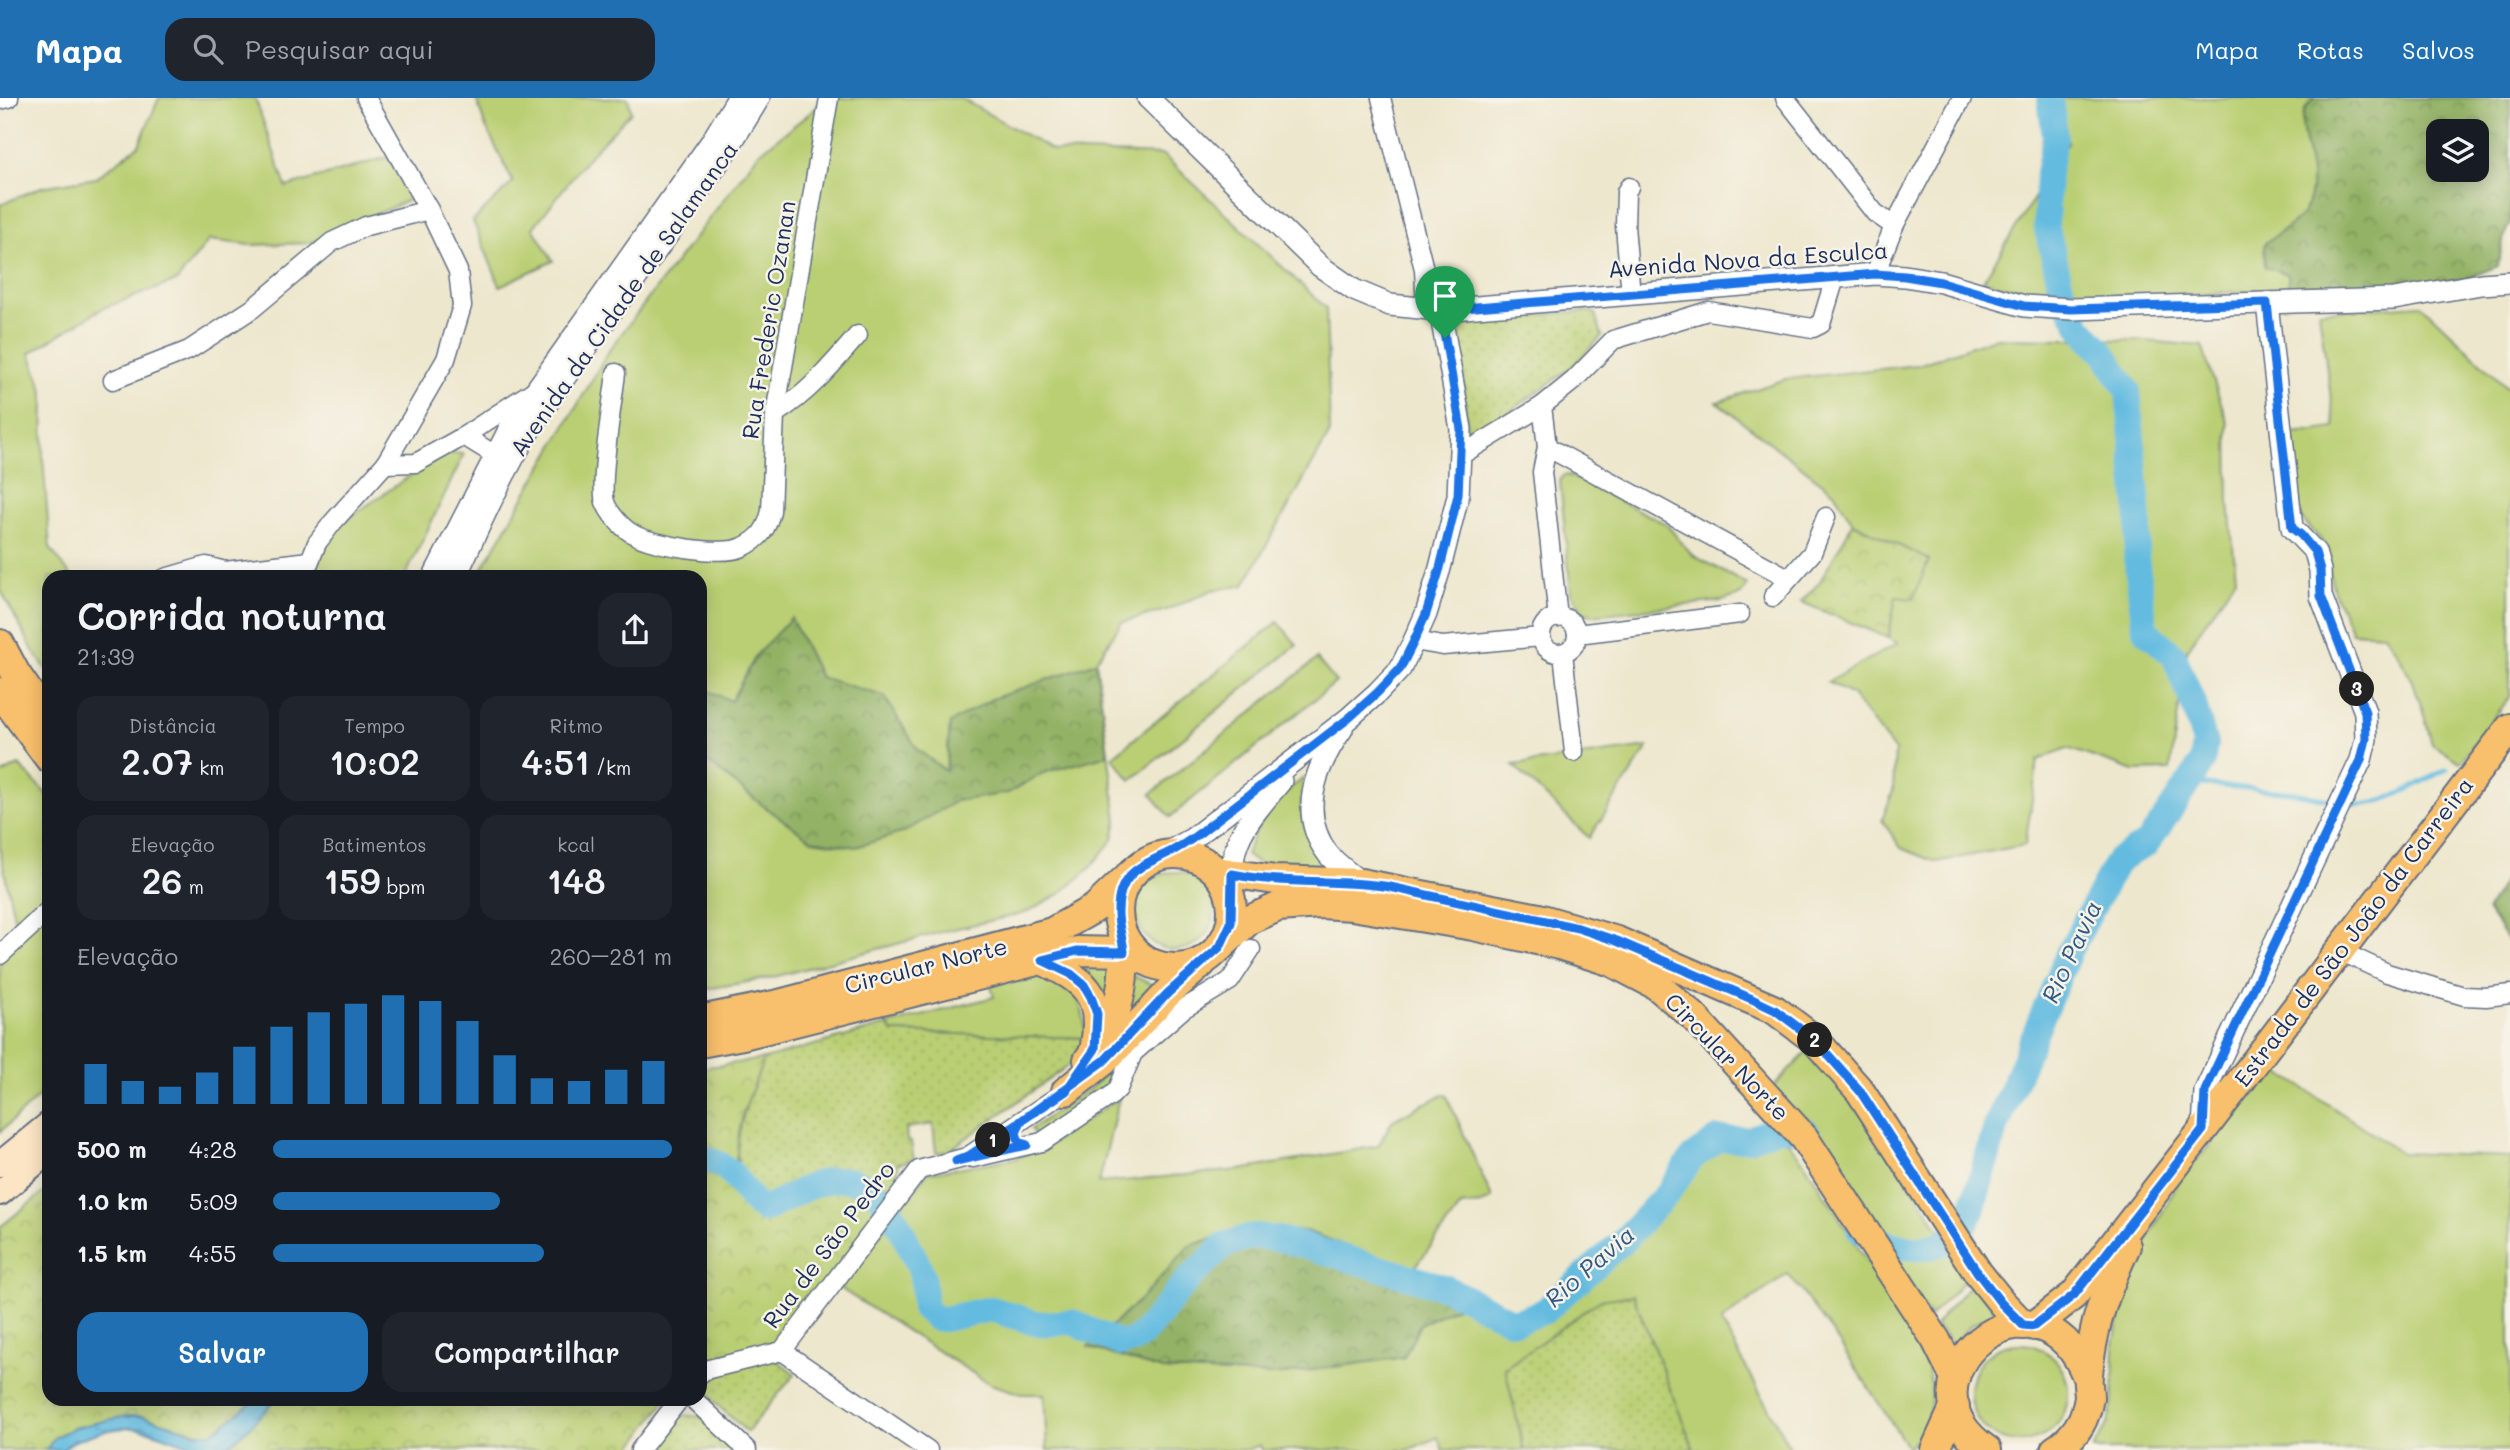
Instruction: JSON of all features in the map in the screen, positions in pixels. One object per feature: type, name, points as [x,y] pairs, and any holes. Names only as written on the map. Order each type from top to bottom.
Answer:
[{"type":"main road","points":[[0,644],[16,674],[42,712]]},
{"type":"main road","points":[[0,692],[42,749]]},
{"type":"main road","name":"Estrada de São João da Carreira","points":[[2147,1202],[2510,728]]},
{"type":"main road","points":[[1066,1091],[1106,1033],[1117,1006],[1130,948],[1118,917],[1118,901],[1133,872],[1147,861],[1161,856],[1189,856],[1224,873],[1232,913],[1228,933],[1213,953],[1193,965],[1176,968],[1158,966],[1130,948]]},
{"type":"main road","name":"Circular Norte","points":[[707,1019],[779,1004],[1028,941],[1052,932],[1095,908],[1133,872]]},
{"type":"main road","name":"Circular Norte","points":[[1224,873],[1275,880],[1361,883],[1539,918],[1617,941],[1775,1010],[1815,1040],[1860,1091],[1968,1258],[2001,1303],[2028,1325]]},
{"type":"main road","name":"Circular Norte","points":[[1066,1091],[1104,1061],[1168,993],[1249,920],[1278,907],[1321,904],[1386,910],[1559,945],[1612,962],[1656,985],[1693,1016],[1804,1138],[1947,1358],[1955,1377]]},
{"type":"main road","name":"Circular Norte","points":[[707,1042],[1077,951],[1130,948]]},
{"type":"main road","points":[[1042,960],[1071,974],[1084,985],[1097,1014],[1095,1049]]},
{"type":"main road","points":[[0,1164],[42,1130]]},
{"type":"main road","points":[[0,1193],[42,1157]]},
{"type":"main road","points":[[2028,1325],[2074,1295],[2147,1202]]},
{"type":"main road","points":[[2087,1377],[2097,1322],[2107,1290],[2147,1202]]},
{"type":"main road","points":[[1987,1450],[1971,1437],[1961,1423],[1955,1406],[1955,1377],[1964,1356],[1979,1339],[2007,1326],[2028,1325],[2053,1332],[2068,1343],[2080,1359],[2087,1377],[2089,1395],[2086,1413],[2078,1429],[2066,1443],[2055,1450]]},
{"type":"main road","points":[[1935,1450],[1955,1406]]},
{"type":"street","points":[[0,100],[9,98]]},
{"type":"street","points":[[266,570],[306,569],[317,543],[332,522],[385,464],[446,359],[461,306],[458,271],[429,210],[366,98]]},
{"type":"street","name":"Avenida da Cidade de Salamanca","points":[[437,570],[512,424],[712,141],[737,98]]},
{"type":"street","name":"Avenida da Cidade de Salamanca","points":[[459,570],[499,485],[532,426],[727,152],[759,98]]},
{"type":"street","name":"Avenida Nova da Esculca","points":[[1148,98],[1320,266],[1354,290],[1390,305],[1433,309],[1703,290],[1875,274],[1941,282],[2024,306],[2074,309],[2394,299],[2481,284],[2510,282]]},
{"type":"street","points":[[1161,856],[1201,832],[1349,718],[1400,669],[1426,614],[1443,556],[1458,495],[1461,429],[1381,98]]},
{"type":"street","points":[[1785,98],[1875,213],[1894,226]]},
{"type":"street","points":[[1875,274],[1894,226],[1962,98]]},
{"type":"street","name":"Rua Frederic Ozanan","points":[[616,373],[604,481],[605,502],[617,520],[634,534],[658,542],[715,552],[740,549],[756,539],[767,527],[771,511],[775,414],[832,102]]},
{"type":"street","points":[[1629,187],[1626,192],[1625,226],[1631,295]]},
{"type":"street","points":[[113,380],[189,350],[252,309],[332,242],[366,226],[429,210]]},
{"type":"street","points":[[1461,455],[1542,406],[1573,381],[1613,340],[1708,311],[1814,328],[1821,324],[1835,278]]},
{"type":"street","points":[[1702,313],[1703,290]]},
{"type":"street","points":[[2203,1130],[2205,1091],[2341,802],[2366,739],[2365,712],[2321,596],[2320,570],[2315,552],[2292,528],[2267,303]]},
{"type":"street","points":[[775,414],[798,399],[822,377],[858,335]]},
{"type":"street","points":[[385,464],[416,463],[464,436],[536,389]]},
{"type":"street","points":[[1542,406],[1547,447],[1542,472],[1558,618]]},
{"type":"street","points":[[464,436],[495,455]]},
{"type":"street","points":[[1547,447],[1788,578]]},
{"type":"street","points":[[1773,597],[1812,553],[1826,517]]},
{"type":"street","points":[[192,570],[206,566],[221,570]]},
{"type":"street","points":[[1577,634],[1740,614]]},
{"type":"street","points":[[1558,618],[1569,620],[1577,634],[1575,644],[1563,653],[1551,651],[1543,643],[1541,631],[1548,621],[1558,618]]},
{"type":"street","points":[[1414,641],[1443,646],[1541,637]]},
{"type":"street","points":[[1563,653],[1574,752]]},
{"type":"street","points":[[1349,718],[1319,766],[1311,815],[1317,834],[1329,855],[1361,883]]},
{"type":"street","points":[[1224,873],[1242,833],[1256,811],[1306,749]]},
{"type":"street","points":[[0,955],[42,916]]},
{"type":"street","points":[[956,1161],[1042,1142],[1112,1095],[1118,1089],[1133,1053],[1183,1009],[1230,981],[1251,949]]},
{"type":"street","points":[[2340,951],[2387,973],[2463,996],[2510,994]]},
{"type":"street","name":"Rua de São Pedro","points":[[707,1369],[782,1350],[919,1170],[967,1157],[1066,1091]]},
{"type":"street","points":[[1021,1121],[1017,1137],[1019,1142],[1027,1145]]},
{"type":"street","points":[[782,1350],[928,1450]]},
{"type":"street","points":[[640,1450],[674,1406]]},
{"type":"street","points":[[700,1406],[747,1450]]},
{"type":"green space","points":[[159,98],[255,98],[286,187],[388,157],[411,199],[311,243],[250,245],[209,240],[177,281],[103,308],[30,353],[44,393],[43,458],[50,548],[67,570],[42,570],[42,663],[0,589],[0,205],[41,187],[96,178],[139,145]]},
{"type":"green space","points":[[476,98],[628,98],[631,112],[590,155],[533,228],[553,261],[500,286],[473,221],[513,182],[485,125]]},
{"type":"green space","points":[[829,98],[960,98],[1054,151],[1163,155],[1326,308],[1330,433],[1244,585],[1212,590],[1170,609],[1122,622],[1096,661],[1117,820],[1113,839],[1090,868],[1060,894],[1025,913],[949,930],[770,978],[707,989],[707,570],[482,570],[610,349],[759,153]]},
{"type":"green space","points":[[2058,98],[2316,98],[2306,108],[2302,120],[2311,170],[2309,199],[2303,213],[2290,226],[2264,244],[2288,274],[2289,288],[2179,296],[2042,295],[1983,281],[2068,143]]},
{"type":"green space","points":[[2316,98],[2510,98],[2510,222],[2504,236],[2498,266],[2465,279],[2391,286],[2289,288],[2288,274],[2265,267],[2264,244],[2303,213],[2309,199],[2311,170],[2302,120],[2309,105]]},
{"type":"green space","points":[[2421,305],[2510,390],[2510,697],[2460,762],[2432,744],[2414,686],[2401,659],[2384,634],[2352,632],[2334,592],[2323,542],[2300,517],[2293,434],[2335,428],[2319,311]]},
{"type":"green space","points":[[1586,311],[1595,313],[1602,336],[1571,368],[1478,434],[1471,436],[1467,429],[1460,332],[1469,322]]},
{"type":"green space","points":[[1994,338],[2134,340],[2202,346],[2228,424],[2229,503],[2236,578],[2187,649],[2170,770],[2134,771],[2067,748],[2038,760],[2025,845],[1936,862],[1901,848],[1882,820],[1893,791],[1895,751],[1852,695],[1828,682],[1898,643],[1888,638],[1896,596],[1929,560],[1853,523],[1834,492],[1717,402],[1786,379],[1918,365]]},
{"type":"green space","points":[[445,453],[464,454],[408,570],[236,570],[312,565],[336,527]]},
{"type":"green space","points":[[1568,475],[1666,524],[1692,555],[1748,585],[1741,595],[1722,601],[1593,615],[1584,613],[1571,593],[1560,481],[1563,476]]},
{"type":"green space","points":[[1853,523],[1929,560],[1913,599],[1896,597],[1888,638],[1801,602],[1819,583]]},
{"type":"green space","points":[[791,618],[820,677],[884,696],[918,750],[946,771],[950,723],[992,699],[1096,662],[1108,755],[1043,773],[1008,793],[956,801],[904,832],[856,847],[812,840],[707,762],[707,690],[731,701],[757,654]]},
{"type":"green space","points":[[1278,622],[1297,645],[1131,780],[1112,757]]},
{"type":"green space","points":[[1317,659],[1336,682],[1170,817],[1151,794]]},
{"type":"green space","points":[[1648,747],[1589,838],[1513,765]]},
{"type":"green space","points":[[19,765],[42,790],[42,1093],[0,1132],[0,963],[18,936],[0,851],[0,775]]},
{"type":"green space","points":[[1304,778],[1301,805],[1305,828],[1330,872],[1263,865],[1246,855],[1255,832],[1269,812]]},
{"type":"green space","points":[[2510,868],[2510,944],[2487,910]]},
{"type":"green space","points":[[1175,872],[1190,875],[1207,889],[1214,911],[1211,926],[1197,943],[1175,950],[1160,947],[1143,933],[1136,911],[1139,896],[1153,879]]},
{"type":"green space","points":[[1080,963],[1112,965],[1107,1003],[1097,983]]},
{"type":"green space","points":[[1041,976],[1064,984],[1077,997],[1086,1038],[893,1032],[887,1025],[994,997],[991,986],[1025,977]]},
{"type":"green space","points":[[1134,976],[1157,987],[1123,1023]]},
{"type":"green space","points":[[887,1025],[893,1032],[1086,1038],[1077,1057],[1069,1065],[948,1151],[936,1153],[933,1124],[906,1128],[914,1161],[898,1163],[897,1189],[847,1176],[826,1176],[775,1199],[760,1202],[747,1188],[739,1171],[737,1153],[744,1114],[764,1059]]},
{"type":"green space","points":[[1810,1049],[1857,1102],[1969,1275],[1930,1317],[1771,1089]]},
{"type":"green space","points":[[1124,1055],[1114,1084],[1038,1139],[1031,1129],[1093,1086]]},
{"type":"green space","points":[[764,1059],[743,1114],[733,1179],[743,1200],[752,1209],[762,1215],[839,1185],[854,1187],[868,1196],[881,1214],[786,1337],[772,1344],[707,1360],[707,1067]]},
{"type":"green space","points":[[2276,1070],[2402,1153],[2510,1157],[2510,1450],[2093,1450],[2108,1424],[2113,1400],[2114,1344],[2120,1311],[2138,1259],[2180,1179]]},
{"type":"green space","points":[[1446,1094],[1492,1198],[1482,1204],[1461,1206],[1412,1271],[1306,1231],[1142,1298],[1117,1320],[1162,1370],[1276,1375],[1404,1357],[1420,1324],[1467,1302],[1512,1326],[1545,1315],[1625,1245],[1669,1197],[1698,1158],[1720,1144],[1750,1144],[1780,1132],[1804,1162],[1923,1350],[1931,1390],[1928,1415],[1917,1438],[1908,1448],[1833,1333],[1788,1274],[1721,1321],[1791,1450],[1694,1450],[1633,1295],[1506,1368],[1524,1450],[1443,1450],[1438,1437],[1408,1450],[1262,1450],[1260,1445],[1247,1450],[1047,1450],[1044,1394],[1022,1394],[990,1384],[838,1287],[927,1173],[1017,1158],[1052,1143],[1119,1098],[1099,1183],[1240,1170],[1378,1146],[1392,1121]]},
{"type":"green space","points":[[42,1194],[42,1406],[662,1406],[630,1450],[223,1450],[212,1433],[197,1433],[142,1416],[46,1450],[0,1450],[0,1227]]},
{"type":"green space","points":[[1242,1229],[1306,1231],[1421,1274],[1467,1302],[1420,1324],[1404,1357],[1276,1375],[1162,1370],[1088,1347],[1142,1298],[1189,1246]]},
{"type":"green space","points":[[1972,1282],[1996,1312],[1971,1325],[1953,1344],[1935,1325]]},
{"type":"green space","points":[[1633,1295],[1693,1447],[1688,1450],[1524,1450],[1505,1368],[1600,1300]]},
{"type":"green space","points":[[2019,1344],[2038,1348],[2054,1358],[2064,1374],[2068,1393],[2064,1412],[2054,1428],[2038,1438],[2019,1442],[2000,1438],[1984,1428],[1974,1412],[1970,1393],[1974,1374],[1984,1358],[2000,1348]]},
{"type":"green space","points":[[774,1358],[795,1374],[747,1432],[712,1400],[708,1391],[709,1381],[713,1375]]},
{"type":"green space","points":[[684,1415],[701,1417],[729,1444],[725,1450],[650,1450],[676,1418]]},
{"type":"water","points":[[247,1406],[269,1406],[239,1436],[218,1450],[196,1447],[145,1430],[129,1428],[91,1435],[72,1442],[63,1450],[46,1450],[55,1437],[73,1428],[125,1416],[142,1416],[197,1433],[212,1433]]},
{"type":"waterway","name":"Rio Pavia","points":[[1859,1230],[1889,1243],[1919,1248],[1934,1246],[1960,1230],[1970,1216],[1997,1124],[2069,952],[2118,860],[2147,844],[2202,763],[2205,744],[2195,708],[2174,656],[2145,630],[2136,557],[2139,522],[2128,391],[2105,355],[2080,327],[2062,291],[2046,225],[2048,173],[2055,137],[2050,98]]},
{"type":"waterway","name":"Rio Pavia","points":[[2347,804],[2359,805],[2385,799],[2447,769]]},
{"type":"waterway","name":"Rio Pavia","points":[[2187,783],[2289,792],[2335,801]]},
{"type":"waterway","name":"Rio Pavia","points":[[707,1159],[730,1172],[754,1202],[764,1210],[806,1188],[833,1180],[848,1180],[872,1190],[882,1199],[897,1221],[921,1272],[924,1308],[935,1318],[944,1319],[991,1309],[1039,1324],[1072,1322],[1121,1344],[1133,1341],[1144,1333],[1183,1285],[1224,1245],[1253,1236],[1284,1240],[1447,1288],[1511,1321],[1518,1321],[1545,1311],[1623,1241],[1667,1194],[1692,1158],[1718,1139],[1749,1139],[1777,1128],[1805,1130],[1808,1134]]},
{"type":"route","points":[[1445,338],[1440,310],[1875,274],[1941,282],[2024,306],[2071,309],[2267,303],[2292,528],[2315,552],[2320,570],[2321,596],[2365,712],[2366,739],[2361,760],[2205,1091],[2203,1130],[2074,1295],[2034,1326],[2023,1325],[2001,1303],[1978,1273],[1860,1091],[1843,1070],[1815,1040],[1775,1010],[1617,941],[1578,928],[1390,887],[1361,883],[1275,880],[1232,874],[1231,923],[1220,947],[1168,993],[1104,1061],[1066,1091],[1021,1121],[1016,1133],[1017,1137],[1019,1142],[1027,1145],[956,1161],[967,1157],[1066,1091],[1095,1049],[1097,1014],[1084,985],[1071,974],[1042,960],[1077,951],[1124,952],[1118,901],[1133,872],[1147,861],[1192,839],[1349,718],[1400,669],[1426,614],[1458,495],[1461,429],[1445,338]]}]
